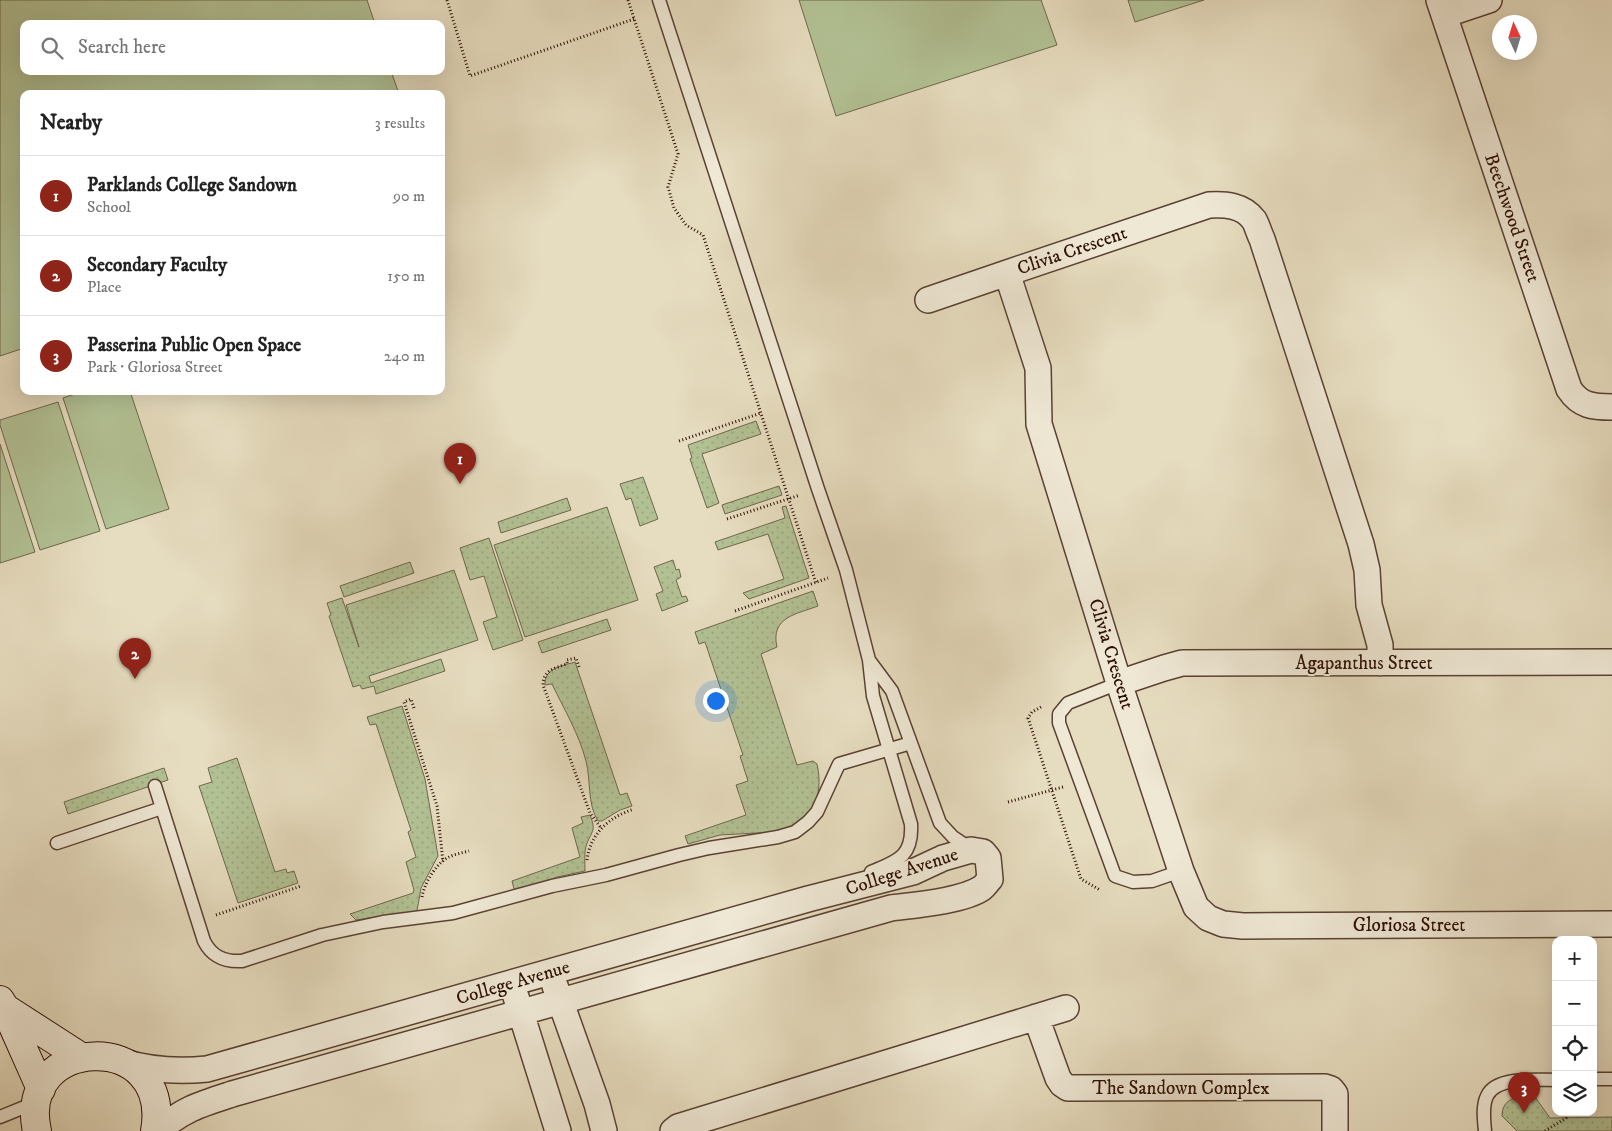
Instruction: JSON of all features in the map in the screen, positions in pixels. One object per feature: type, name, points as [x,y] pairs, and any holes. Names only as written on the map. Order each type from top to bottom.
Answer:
[{"type":"street","points":[[1441,7],[1489,0]]},
{"type":"street","name":"Beechwood Street","points":[[1441,7],[1569,389],[1578,401],[1585,405],[1612,407]]},
{"type":"street","name":"Clivia Crescent","points":[[1208,918],[1196,907],[1181,871],[1119,683],[1039,424],[1038,368],[1007,274],[1209,205],[1225,204],[1240,208],[1254,219],[1361,544],[1368,570],[1369,605],[1380,645],[1380,663]]},
{"type":"street","points":[[928,300],[1007,274]]},
{"type":"street","name":"Agapanthus Street","points":[[1119,683],[1182,663],[1612,662]]},
{"type":"street","name":"College Avenue","points":[[122,1062],[158,1070],[207,1069],[808,899],[912,872],[943,858],[972,850],[983,852],[988,858],[990,879],[983,887],[970,893],[938,902],[891,908],[200,1104],[175,1116],[156,1131]]},
{"type":"street","name":"Gloriosa Street","points":[[1208,918],[1223,924],[1243,926],[1612,924]]},
{"type":"street","points":[[550,972],[597,1104],[604,1131]]},
{"type":"street","points":[[512,983],[558,1131]]},
{"type":"street","points":[[3,1004],[81,1057]]},
{"type":"street","points":[[3,1004],[39,1096]]},
{"type":"street","points":[[673,1131],[678,1127],[1066,1008]]},
{"type":"street","name":"The Sandown Complex","points":[[1036,1016],[1058,1078],[1068,1088],[1325,1087],[1335,1094],[1335,1131]]},
{"type":"street","points":[[37,1131],[35,1118],[39,1096],[48,1078],[59,1067],[81,1057],[102,1056],[134,1068],[143,1078],[152,1092],[156,1109],[156,1131]]},
{"type":"lane","points":[[659,0],[846,570],[869,660],[873,696],[911,824],[910,844],[905,853],[895,862],[808,899]]},
{"type":"lane","points":[[869,660],[892,690],[940,823],[953,837],[972,850]]},
{"type":"lane","points":[[1119,683],[1068,704],[1059,714],[1059,723],[1115,876],[1133,882],[1152,881],[1181,871]]},
{"type":"lane","points":[[155,786],[208,948],[222,959],[242,961],[322,935],[383,922],[453,913],[552,886],[709,848],[778,837],[795,832],[817,812],[839,764],[911,743]]},
{"type":"lane","points":[[57,843],[162,808]]},
{"type":"lane","points":[[1597,1079],[1612,1079]]},
{"type":"lane","points":[[1484,1131],[1486,1097],[1492,1089],[1502,1084],[1521,1080],[1552,1080]]},
{"type":"lane","points":[[0,1117],[39,1096]]},
{"type":"path","points":[[447,0],[470,76],[634,19]]},
{"type":"path","points":[[628,0],[678,154],[668,187],[674,208],[686,225],[703,235],[816,584]]},
{"type":"path","points":[[679,441],[761,413]]},
{"type":"path","points":[[728,519],[818,489]]},
{"type":"path","points":[[735,611],[816,584],[846,570]]},
{"type":"path","points":[[579,666],[576,658],[567,660],[567,664],[546,673],[543,685],[590,813],[601,828]]},
{"type":"path","points":[[414,708],[411,699],[404,702],[437,806],[442,862]]},
{"type":"path","points":[[1008,802],[1080,782]]},
{"type":"path","points":[[589,878],[588,849],[596,833],[615,817],[634,809]]},
{"type":"path","points":[[420,918],[423,891],[436,867],[447,858],[469,851]]},
{"type":"path","points":[[199,920],[301,886]]},
{"type":"path","points":[[1545,1131],[1566,1118],[1566,1116]]},
{"type":"green space","points":[[0,0],[367,0],[374,20],[20,20],[20,75],[392,75],[398,90],[20,90],[20,349],[0,356]]},
{"type":"green space","points":[[799,0],[1041,0],[1057,45],[836,116]]},
{"type":"green space","points":[[1128,0],[1204,0],[1135,22]]},
{"type":"green space","points":[[72,395],[131,395],[169,509],[106,529],[63,398]]},
{"type":"green space","points":[[58,402],[100,531],[40,550],[0,420]]},
{"type":"green space","points":[[756,421],[761,434],[702,454],[719,503],[707,508],[690,459],[692,458],[688,445]]},
{"type":"green space","points":[[0,444],[35,552],[0,563]]},
{"type":"green space","points":[[643,477],[658,519],[640,526],[631,498],[626,500],[620,484]]},
{"type":"green space","points":[[779,486],[782,495],[725,514],[722,505]]},
{"type":"green space","points":[[567,498],[571,510],[501,533],[498,522]]},
{"type":"green space","points":[[786,506],[809,578],[749,599],[743,593],[784,579],[768,534],[718,550],[715,542],[785,518],[782,507]]},
{"type":"green space","points":[[607,507],[638,600],[525,637],[494,545]]},
{"type":"green space","points":[[489,538],[523,640],[493,650],[483,622],[497,617],[484,576],[470,580],[460,548]]},
{"type":"green space","points":[[673,560],[676,570],[679,569],[681,577],[676,580],[682,597],[686,596],[688,601],[662,611],[656,594],[663,591],[654,567]]},
{"type":"green space","points":[[410,562],[414,573],[344,597],[340,586]]},
{"type":"green space","points":[[454,570],[478,640],[369,676],[371,683],[441,659],[445,671],[376,694],[374,686],[362,689],[360,685],[353,687],[329,616],[331,615],[327,603],[342,598],[359,647],[346,605]]},
{"type":"green space","points":[[813,591],[818,606],[787,618],[781,623],[776,637],[777,647],[761,654],[797,765],[813,761],[817,764],[819,788],[812,807],[797,822],[775,832],[720,835],[688,844],[685,836],[746,815],[736,785],[748,781],[740,756],[743,755],[705,642],[699,644],[695,632]]},
{"type":"green space","points":[[607,619],[611,630],[542,653],[538,642]]},
{"type":"green space","points":[[575,662],[620,795],[627,793],[632,806],[620,810],[602,821],[598,821],[592,807],[588,768],[579,741],[552,684],[545,685],[545,679],[551,671]]},
{"type":"green space","points":[[402,706],[425,779],[438,856],[421,888],[417,911],[356,920],[350,914],[413,893],[414,890],[406,862],[416,857],[408,832],[411,830],[376,724],[370,725],[367,717]]},
{"type":"green space","points":[[237,758],[275,872],[286,869],[287,873],[294,871],[298,883],[238,903],[199,786],[212,782],[208,768]]},
{"type":"green space","points":[[164,768],[168,780],[68,814],[64,802]]},
{"type":"green space","points":[[590,815],[593,831],[585,849],[585,871],[557,877],[523,890],[514,889],[512,881],[580,857],[572,828],[583,823],[581,817]]},
{"type":"green space","points":[[1517,1097],[1535,1097],[1550,1118],[1612,1117],[1612,1131],[1517,1131],[1502,1116],[1502,1111],[1509,1101]]},
{"type":"place","name":"Parklands College Sandown","points":[[460,484]]},
{"type":"place","name":"Secondary Faculty","points":[[135,679]]},
{"type":"place","name":"Passerina Public Open Space","points":[[1524,1113]]}]
